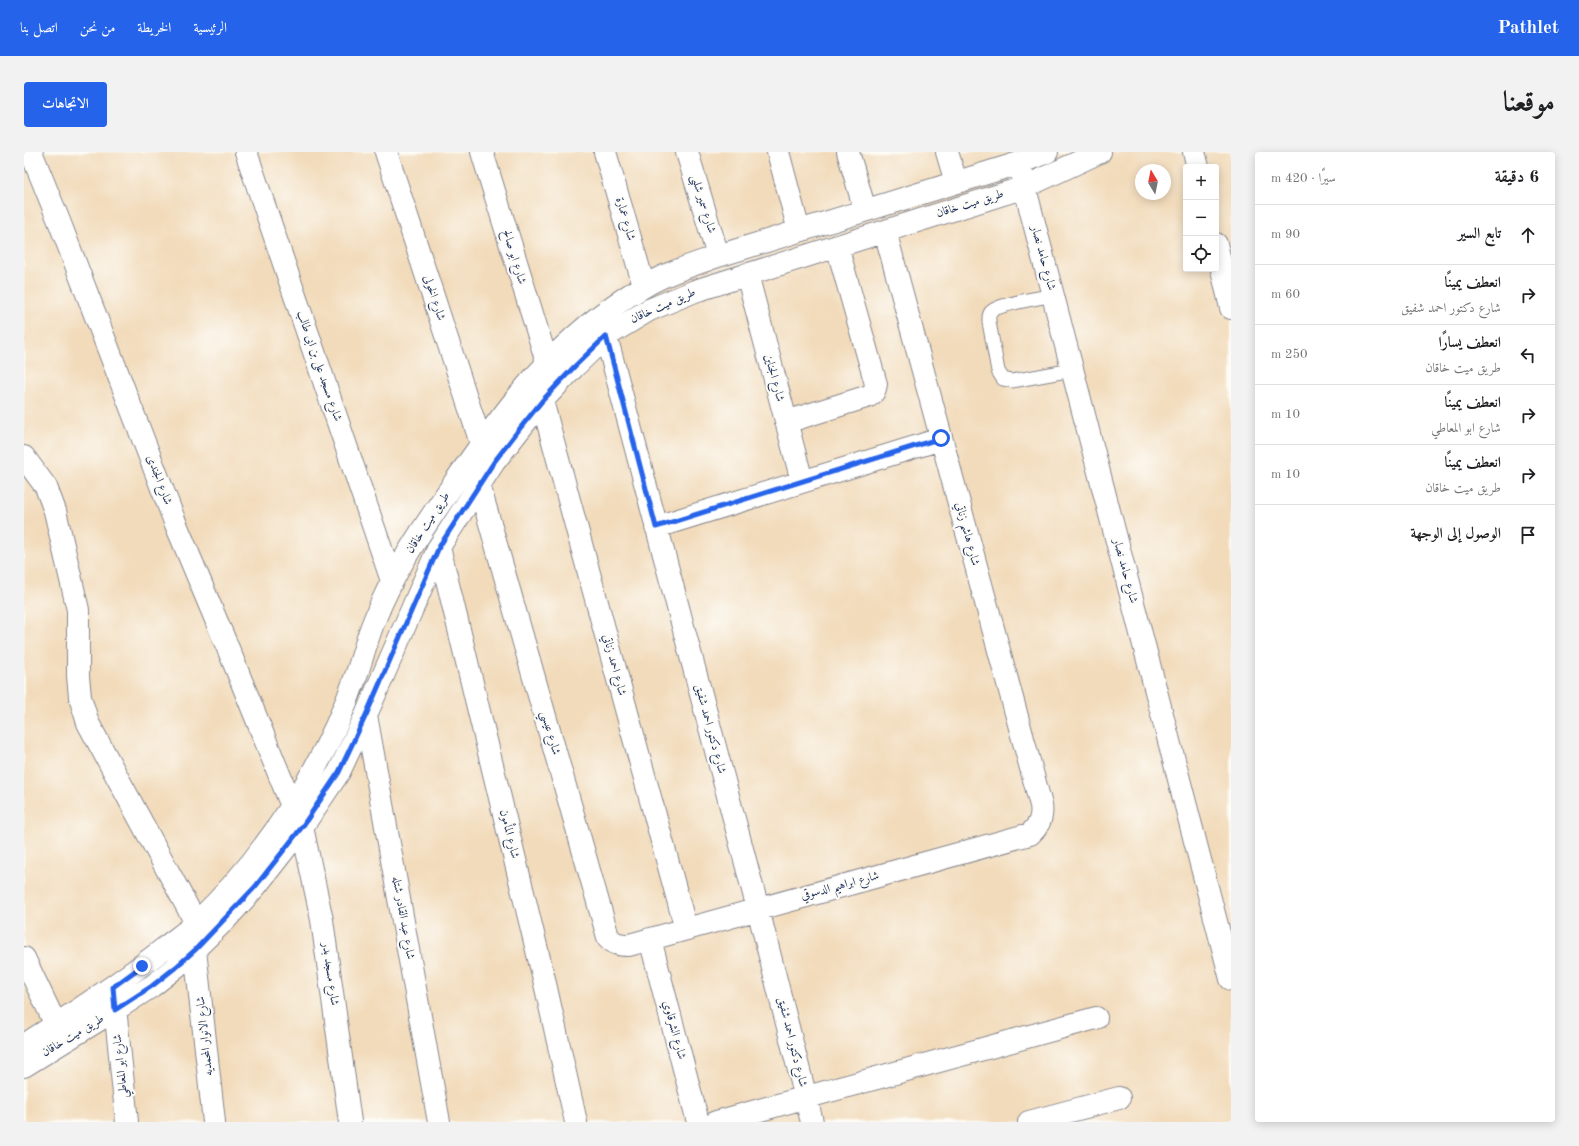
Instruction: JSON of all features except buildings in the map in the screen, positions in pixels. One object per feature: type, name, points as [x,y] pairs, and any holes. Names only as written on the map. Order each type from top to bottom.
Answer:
[{"type":"street","name":"شارع الجندى","points":[[31,152],[175,522],[292,806]]},
{"type":"street","name":"شارع مسجد على بن ابى طالب","points":[[246,152],[392,580]]},
{"type":"street","name":"شارع الخولى","points":[[386,152],[481,443]]},
{"type":"street","name":"شارع ابو صالح","points":[[482,152],[547,362]]},
{"type":"street","name":"شارع عمارة","points":[[605,152],[644,286]]},
{"type":"street","name":"شارع سمير شلبى","points":[[687,152],[718,256]]},
{"type":"street","points":[[778,152],[799,231]]},
{"type":"street","points":[[848,152],[865,210]]},
{"type":"street","points":[[948,152],[956,182]]},
{"type":"street","name":"طريق ميت خاقان","points":[[24,1066],[152,986],[195,950],[255,887],[302,827],[339,772],[366,715],[439,547],[494,462],[542,401],[606,336],[627,322],[661,304],[695,291],[1025,187],[1100,152]]},
{"type":"street","points":[[1194,152],[1197,164]]},
{"type":"street","name":"طريق ميت خاقان","points":[[24,1045],[113,987],[196,923],[245,869],[292,806],[311,774],[336,725],[357,674],[374,621],[392,580],[414,542],[481,443],[547,362],[569,340],[594,319],[644,286],[682,269],[718,256],[1035,156]]},
{"type":"street","name":"شارع حامد نصار","points":[[1035,156],[1025,187],[1231,979]]},
{"type":"street","name":"شارع هاشم زناتي","points":[[885,231],[1042,805],[1040,821],[1036,829],[1030,834]]},
{"type":"street","points":[[786,422],[869,396],[874,393],[876,389],[876,384],[837,246]]},
{"type":"street","points":[[1219,257],[1231,308]]},
{"type":"street","name":"شارع الجناين","points":[[747,274],[802,481]]},
{"type":"street","name":"شارع دكتور احمد شفيق","points":[[606,336],[758,909],[812,1122]]},
{"type":"street","name":"شارع احمد زناتي","points":[[542,401],[686,929]]},
{"type":"street","points":[[656,527],[941,438]]},
{"type":"street","points":[[24,457],[46,487],[56,511],[78,610],[78,676],[80,697],[88,723],[196,923]]},
{"type":"street","name":"شارع عيسي","points":[[479,486],[608,937],[613,943],[620,945],[629,945],[650,939]]},
{"type":"street","name":"شارع المأمون","points":[[439,547],[544,979],[576,1122]]},
{"type":"street","name":"شارع عبد القادر شتله","points":[[366,715],[439,1122]]},
{"type":"street","name":"شارع مسجد بدر","points":[[302,827],[323,927],[350,1122]]},
{"type":"street","name":"شارع ابراهيم الدسوقي","points":[[650,939],[1030,834]]},
{"type":"street","name":"شارع الشرقاوي","points":[[650,939],[698,1122]]},
{"type":"street","name":"شارع الانوار المحمديه","points":[[195,950],[214,1122]]},
{"type":"street","points":[[24,958],[56,1025]]},
{"type":"street","name":"شارع ابو المعاطي","points":[[113,987],[127,1122]]},
{"type":"street","points":[[716,1122],[1096,1018]]},
{"type":"street","points":[[1029,1122],[1119,1098]]},
{"type":"lane","points":[[1053,295],[999,307],[990,312],[988,316],[998,371],[1002,379],[1012,382],[1072,370]]},
{"type":"route","points":[[142,966],[113,987],[115,1010],[152,986],[195,950],[255,887],[302,827],[339,772],[366,715],[439,547],[461,511],[494,462],[542,401],[606,336],[656,527],[941,438]]}]
